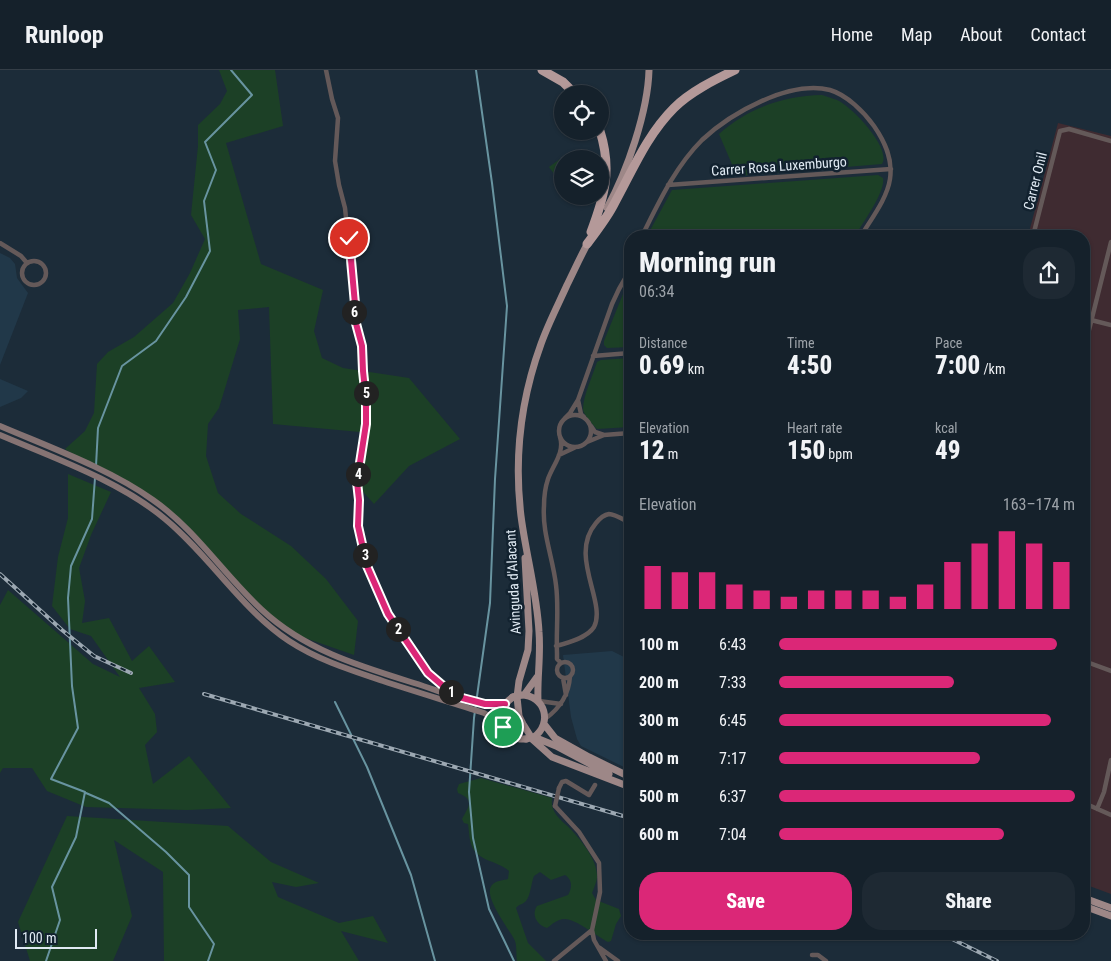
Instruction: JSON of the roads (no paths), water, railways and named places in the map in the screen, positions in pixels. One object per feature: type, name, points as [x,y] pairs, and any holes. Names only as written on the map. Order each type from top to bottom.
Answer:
[{"type":"highway","points":[[542,70],[566,85]]},
{"type":"highway","points":[[587,244],[612,208],[646,143],[660,124],[690,94],[736,70]]},
{"type":"highway","points":[[587,244],[603,201],[607,176],[606,153],[603,140]]},
{"type":"main road","points":[[624,774],[555,738],[545,722],[544,710],[538,701],[539,633],[531,570],[521,518],[519,446],[528,388],[541,344],[587,244],[611,201],[632,148],[642,113],[649,73]]},
{"type":"main road","points":[[0,426],[114,476],[152,499],[172,514],[261,610],[301,640],[331,656],[375,671],[485,704],[505,704]]},
{"type":"main road","points":[[0,435],[106,482],[133,496],[155,511],[185,536],[255,614],[272,629],[304,650],[345,669],[484,713],[501,723]]},
{"type":"main road","name":"Avinguda d'Alacant","points":[[521,518],[529,631],[528,650],[517,688],[519,716],[533,740],[552,757],[624,783]]},
{"type":"main road","points":[[523,695],[537,676]]},
{"type":"main road","points":[[538,701],[523,695],[513,697],[505,704],[501,713],[501,723],[511,736],[518,739],[526,739],[538,734],[545,722]]},
{"type":"main road","name":"Avinguda d'Alacant","points":[[534,737],[556,746],[624,782]]},
{"type":"main road","points":[[1090,900],[1111,908]]},
{"type":"main road","points":[[1090,908],[1111,916]]},
{"type":"street","points":[[326,70],[338,118],[335,161],[346,215],[355,304],[354,316],[362,346],[366,399],[366,424],[357,482],[359,500],[358,526],[367,566],[388,614],[428,673],[455,696]]},
{"type":"street","points":[[645,230],[680,166],[703,139],[735,115],[754,104],[807,89],[820,89],[838,93],[866,115],[884,142],[891,161],[887,190],[864,230]]},
{"type":"street","name":"Carrer Onil","points":[[1035,230],[1060,131],[1069,129],[1111,141]]},
{"type":"street","name":"Carrer Rosa Luxemburgo","points":[[668,185],[891,169]]},
{"type":"street","points":[[1090,326],[1111,242]]},
{"type":"street","points":[[0,243],[22,256],[27,263]]},
{"type":"street","points":[[34,261],[44,266],[45,277],[40,283],[32,284],[24,278],[22,272],[27,263],[34,261]]},
{"type":"street","points":[[561,663],[557,659],[556,646],[557,592],[546,535],[544,506],[548,479],[559,456],[562,444],[558,429],[578,400],[612,304],[624,282]]},
{"type":"street","points":[[1092,318],[1111,325]]},
{"type":"street","points":[[594,356],[624,354]]},
{"type":"street","points":[[578,400],[581,414],[595,432],[604,435]]},
{"type":"street","points":[[565,418],[572,414],[585,418]]},
{"type":"street","points":[[584,444],[590,436],[591,429],[589,424]]},
{"type":"street","points":[[559,456],[604,435],[624,433]]},
{"type":"street","points":[[560,437],[565,444],[578,447]]},
{"type":"street","points":[[556,646],[572,641],[590,632],[594,627],[596,620],[595,602],[586,556],[588,539],[595,524],[602,516],[611,514],[624,520]]},
{"type":"street","points":[[545,722],[561,704],[573,672],[572,667],[566,662],[561,663]]},
{"type":"street","points":[[561,663],[557,672],[563,678],[566,694]]},
{"type":"street","points":[[1090,663],[1111,671]]},
{"type":"street","points":[[563,678],[570,676]]},
{"type":"street","points":[[538,701],[561,704]]},
{"type":"street","points":[[1097,809],[1104,792],[1111,760]]},
{"type":"street","points":[[595,786],[589,795],[566,781],[562,782],[555,806],[579,832],[598,863],[600,892],[592,930],[594,940],[606,961]]},
{"type":"street","points":[[1090,806],[1111,815]]},
{"type":"street","points":[[554,961],[592,930]]},
{"type":"street","points":[[599,947],[618,961]]},
{"type":"street","points":[[812,955],[818,955],[826,961]]},
{"type":"waterway","points":[[96,466],[98,428],[122,366],[156,341],[186,297],[210,251],[204,201],[216,170],[205,142],[252,95],[231,70]]},
{"type":"waterway","points":[[476,70],[507,306],[495,479],[490,603],[474,718],[469,792],[473,838],[489,909],[514,961]]},
{"type":"waterway","points":[[46,961],[60,920],[52,887],[76,837],[85,792],[51,779],[78,728],[72,686],[68,598],[71,566],[92,519],[95,478]]},
{"type":"waterway","points":[[335,702],[367,767],[411,875],[435,961]]},
{"type":"waterway","points":[[86,793],[109,803],[166,852],[189,875],[189,907],[214,944],[208,961]]},
{"type":"railway","points":[[0,574],[94,656],[131,673]]},
{"type":"railway","points":[[204,694],[624,816]]},
{"type":"railway","points":[[954,940],[997,961]]}]
